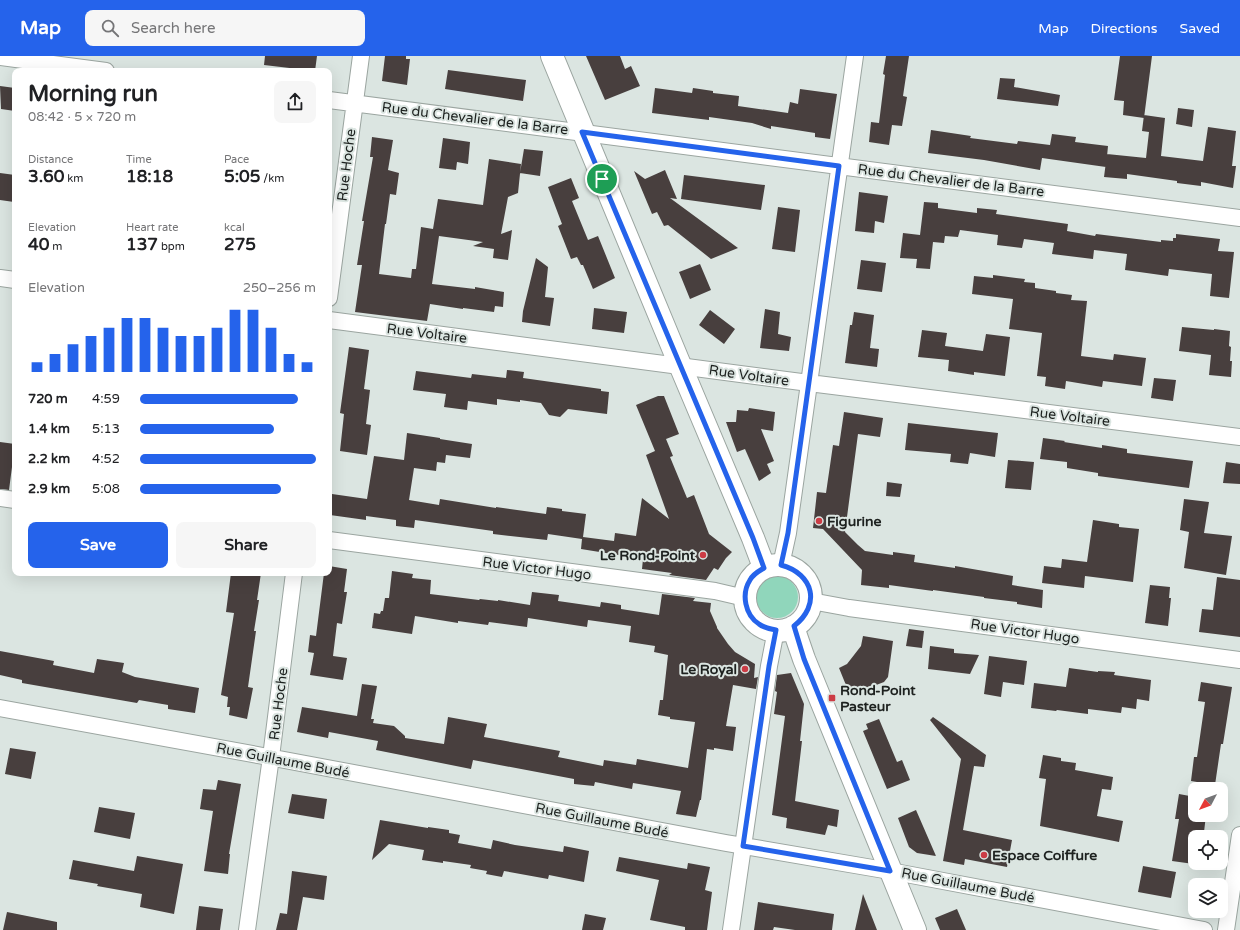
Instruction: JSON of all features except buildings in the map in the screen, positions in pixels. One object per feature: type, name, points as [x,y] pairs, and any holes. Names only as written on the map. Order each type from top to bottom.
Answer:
[{"type":"street","name":"Rue Hoche","points":[[332,275],[361,56]]},
{"type":"street","points":[[552,56],[582,132],[753,538],[773,566]]},
{"type":"street","points":[[773,566],[788,533],[855,56]]},
{"type":"street","points":[[0,57],[83,68]]},
{"type":"street","name":"Rue du Chevalier de la Barre","points":[[332,100],[1240,218]]},
{"type":"street","points":[[0,278],[12,280]]},
{"type":"street","name":"Rue Voltaire","points":[[332,320],[809,383],[1240,437]]},
{"type":"street","points":[[0,498],[12,500]]},
{"type":"street","name":"Rue Victor Hugo","points":[[332,540],[714,591],[745,598]]},
{"type":"street","points":[[773,566],[791,568],[800,573],[806,581],[810,591],[811,601],[808,612],[802,620],[785,628],[767,629],[758,624],[751,616],[746,608],[745,598],[746,588],[756,573],[773,566]]},
{"type":"street","name":"Rue Hoche","points":[[247,930],[271,757],[294,576]]},
{"type":"street","name":"Rue Victor Hugo","points":[[811,601],[857,609],[1240,660]]},
{"type":"street","points":[[731,930],[769,666],[785,628]]},
{"type":"street","points":[[785,628],[804,659],[915,930]]},
{"type":"street","name":"Rue Guillaume Budé","points":[[0,708],[1204,930]]},
{"type":"street","points":[[1226,930],[1240,835]]},
{"type":"green space","points":[[777,576],[792,582],[798,597],[792,612],[777,618],[762,612],[756,597],[762,582]]},
{"type":"place","name":"Figurine","points":[[819,521]]},
{"type":"place","name":"Le Rond-Point","points":[[703,555]]},
{"type":"place","name":"Le Royal","points":[[745,669]]},
{"type":"place","name":"Rond-Point Pasteur","points":[[832,698]]},
{"type":"place","name":"Espace Coiffure","points":[[984,855]]},
{"type":"route","points":[[582,132],[839,166],[788,533],[781,565],[800,573],[806,581],[810,591],[811,601],[808,612],[802,620],[794,626],[804,659],[867,815],[880,843],[890,871],[743,846],[748,823],[769,666],[776,630],[767,629],[758,624],[746,608],[745,598],[746,588],[750,580],[756,573],[764,568],[753,538],[602,179],[582,132]]}]
